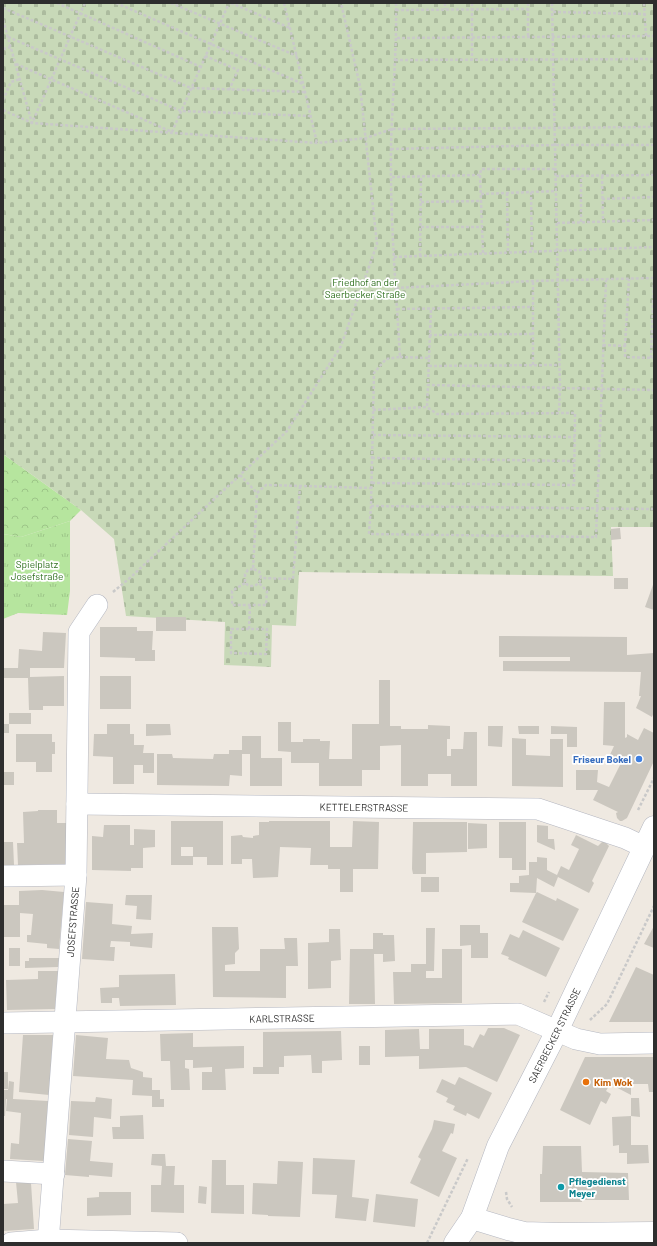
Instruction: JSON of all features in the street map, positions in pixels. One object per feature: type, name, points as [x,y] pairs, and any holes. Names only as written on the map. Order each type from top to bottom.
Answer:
[{"type":"street","name":"JOSEFSTRASSE","points":[[48,1241],[66,1022],[76,875],[79,632],[97,605]]},
{"type":"street","name":"KETTELERSTRASSE","points":[[76,804],[538,809],[625,838],[644,847]]},
{"type":"street","name":"SAERBECKER STRASSE","points":[[455,1243],[472,1218],[498,1146],[557,1031],[654,827]]},
{"type":"street","points":[[3,876],[76,875]]},
{"type":"street","name":"KARLSTRASSE","points":[[3,1023],[518,1014],[576,1039],[600,1044],[654,1043]]},
{"type":"street","points":[[3,1171],[54,1174]]},
{"type":"street","points":[[472,1218],[524,1232],[559,1234],[654,1233]]},
{"type":"street","points":[[11,1243],[48,1241],[177,1243]]},
{"type":"path","points":[[57,3],[201,66]]},
{"type":"path","points":[[32,123],[85,3]]},
{"type":"path","points":[[116,3],[303,84]]},
{"type":"path","points":[[171,3],[297,56]]},
{"type":"path","points":[[172,132],[219,24],[230,3],[290,28]]},
{"type":"path","points":[[284,3],[317,143]]},
{"type":"path","points":[[97,605],[131,577],[288,431],[341,346],[377,244],[360,86],[341,3]]},
{"type":"path","points":[[396,3],[397,38],[391,149],[394,257],[400,357]]},
{"type":"path","points":[[445,3],[445,9]]},
{"type":"path","points":[[472,3],[472,60]]},
{"type":"path","points":[[528,3],[528,36]]},
{"type":"path","points":[[552,3],[560,413]]},
{"type":"path","points":[[644,3],[646,36]]},
{"type":"path","points":[[3,8],[191,88],[305,92]]},
{"type":"path","points":[[396,10],[528,9]]},
{"type":"path","points":[[552,12],[645,14]]},
{"type":"path","points":[[3,20],[32,123]]},
{"type":"path","points":[[8,36],[182,111],[311,116]]},
{"type":"path","points":[[397,38],[654,36]]},
{"type":"path","points":[[3,49],[11,47]]},
{"type":"path","points":[[205,56],[238,70],[229,90]]},
{"type":"path","points":[[395,60],[654,59]]},
{"type":"path","points":[[16,64],[172,132]]},
{"type":"path","points":[[3,100],[11,82],[20,78]]},
{"type":"path","points":[[3,110],[32,123],[317,143],[366,138],[392,129],[654,127]]},
{"type":"path","points":[[391,149],[654,144]]},
{"type":"path","points":[[483,253],[481,169],[556,169]]},
{"type":"path","points":[[392,177],[480,175]]},
{"type":"path","points":[[556,176],[654,175]]},
{"type":"path","points":[[420,256],[421,176]]},
{"type":"path","points":[[581,176],[581,222]]},
{"type":"path","points":[[602,176],[603,221]]},
{"type":"path","points":[[481,194],[556,191]]},
{"type":"path","points":[[531,192],[532,251]]},
{"type":"path","points":[[507,193],[508,252]]},
{"type":"path","points":[[602,199],[654,197]]},
{"type":"path","points":[[421,202],[481,201]]},
{"type":"path","points":[[557,223],[654,220]]},
{"type":"path","points":[[421,227],[482,227]]},
{"type":"path","points":[[394,257],[654,247]]},
{"type":"path","points":[[396,288],[558,280],[654,278],[652,358],[625,357],[629,279]]},
{"type":"path","points":[[429,358],[400,357],[386,359],[374,373],[372,488],[369,534],[596,537],[606,280]]},
{"type":"path","points":[[533,281],[533,365]]},
{"type":"path","points":[[397,309],[533,307]]},
{"type":"path","points":[[427,407],[431,309]]},
{"type":"path","points":[[430,335],[533,334]]},
{"type":"path","points":[[603,345],[625,346]]},
{"type":"path","points":[[428,366],[560,365]]},
{"type":"path","points":[[428,386],[654,390]]},
{"type":"path","points":[[372,482],[574,485],[575,437],[575,413],[437,414],[427,407],[373,410]]},
{"type":"path","points":[[373,436],[575,437]]},
{"type":"path","points":[[372,458],[574,461]]},
{"type":"path","points":[[240,475],[257,493]]},
{"type":"path","points":[[253,569],[257,493],[266,485],[372,488]]},
{"type":"path","points":[[261,578],[294,579],[300,486]]},
{"type":"path","points":[[371,506],[654,509]]},
{"type":"path","points":[[245,583],[245,574],[248,570],[253,569],[259,571],[261,578],[260,584]]},
{"type":"path","points":[[245,583],[252,586],[260,584]]},
{"type":"path","points":[[245,583],[232,591],[232,605],[266,605],[267,591],[260,584]]},
{"type":"path","points":[[249,629],[250,605]]},
{"type":"path","points":[[231,629],[249,629],[267,629],[266,654],[231,654],[231,629]]},
{"type":"green space","name":"Friedhof an der Saerbecker Straße","points":[[3,3],[654,3],[654,527],[611,527],[613,576],[299,572],[296,626],[272,625],[271,667],[224,665],[225,622],[126,616],[114,539],[81,510],[3,454]]},
{"type":"green space","points":[[3,454],[81,510],[70,521],[21,537],[3,534]]},
{"type":"green space","name":"Spielplatz Josefstraße","points":[[70,521],[70,591],[67,615],[18,613],[3,619],[3,534],[21,537]]},
{"type":"building","points":[[620,528],[621,539],[611,540],[611,529]]},
{"type":"building","points":[[614,578],[628,578],[628,589],[614,589]]},
{"type":"building","points":[[654,582],[654,610],[645,607]]},
{"type":"building","points":[[156,617],[186,617],[186,631],[156,631]]},
{"type":"building","points":[[100,627],[137,627],[137,631],[153,631],[152,650],[155,650],[155,661],[135,661],[135,658],[100,657]]},
{"type":"building","points":[[43,632],[66,633],[64,668],[30,668],[30,677],[64,676],[64,706],[43,706],[43,710],[29,710],[28,678],[3,678],[3,668],[18,668],[19,649],[42,651]]},
{"type":"building","points":[[499,636],[627,637],[627,655],[654,653],[654,712],[652,717],[636,708],[641,696],[639,696],[641,672],[503,671],[503,661],[570,661],[570,657],[499,657]]},
{"type":"building","points":[[100,676],[131,676],[131,709],[100,709]]},
{"type":"building","points":[[379,680],[390,680],[390,726],[401,726],[401,729],[428,729],[428,725],[450,726],[450,739],[447,739],[447,756],[451,756],[451,749],[463,749],[464,732],[477,732],[477,786],[451,786],[451,774],[428,774],[428,786],[401,786],[401,745],[380,746],[380,770],[362,770],[362,786],[319,786],[319,763],[291,763],[291,752],[278,751],[278,722],[291,722],[291,742],[303,742],[303,739],[320,739],[320,741],[330,741],[329,759],[352,759],[352,724],[379,724]]},
{"type":"building","points":[[604,702],[625,702],[625,738],[627,737],[627,734],[638,740],[644,728],[654,733],[654,761],[627,818],[622,821],[617,818],[616,813],[618,812],[593,800],[598,790],[576,790],[576,770],[598,770],[597,782],[609,787],[620,765],[608,759],[614,746],[603,745]]},
{"type":"building","points":[[9,713],[31,713],[31,724],[9,724]]},
{"type":"building","points":[[3,724],[9,724],[9,733],[3,733]]},
{"type":"building","points":[[107,724],[130,724],[130,734],[134,734],[134,745],[144,745],[143,753],[154,753],[154,773],[143,773],[143,765],[134,765],[134,784],[113,784],[113,757],[93,756],[94,734],[107,734]]},
{"type":"building","points":[[146,724],[170,724],[171,735],[146,736]]},
{"type":"building","points":[[488,726],[503,726],[502,747],[488,746]]},
{"type":"building","points":[[518,726],[539,726],[539,734],[519,734]]},
{"type":"building","points":[[551,726],[577,727],[577,747],[567,747],[567,734],[551,734]]},
{"type":"building","points":[[16,734],[52,734],[52,742],[55,742],[55,754],[52,754],[52,772],[36,772],[36,762],[16,762]]},
{"type":"building","points":[[242,736],[261,736],[261,758],[282,758],[282,786],[250,786],[250,754],[242,754],[242,776],[230,775],[229,786],[157,785],[157,754],[172,754],[173,758],[213,759],[214,754],[229,754],[229,750],[242,750]]},
{"type":"building","points":[[512,738],[526,739],[526,755],[550,756],[550,739],[563,739],[563,787],[512,786]]},
{"type":"building","points":[[3,772],[14,772],[14,785],[3,785]]},
{"type":"building","points":[[57,810],[57,823],[66,823],[66,864],[18,865],[17,843],[24,843],[23,812]]},
{"type":"building","points":[[171,821],[223,821],[223,865],[207,865],[207,857],[193,857],[193,865],[171,865]],"holes":[[[181,847],[193,847],[193,856],[181,856]]]},
{"type":"building","points":[[330,821],[330,847],[352,847],[353,821],[379,822],[378,869],[353,869],[353,892],[340,892],[340,869],[328,869],[328,865],[310,865],[311,848],[280,847],[278,877],[253,878],[252,859],[242,859],[242,864],[231,864],[231,836],[242,835],[243,837],[253,838],[253,836],[259,835],[259,822]]},
{"type":"building","points":[[413,822],[467,822],[467,852],[426,853],[426,874],[413,874]]},
{"type":"building","points":[[499,822],[526,822],[526,870],[512,870],[512,858],[499,858]]},
{"type":"building","points":[[468,823],[487,824],[487,848],[468,849]]},
{"type":"building","points":[[104,825],[130,825],[130,845],[134,845],[134,829],[155,830],[155,847],[143,848],[143,868],[131,868],[131,871],[92,870],[92,836],[103,837]]},
{"type":"building","points":[[537,825],[548,826],[548,839],[554,839],[555,850],[537,842]]},
{"type":"building","points":[[576,835],[598,846],[602,842],[605,842],[609,846],[592,881],[594,883],[589,893],[558,877],[554,887],[537,878],[536,893],[510,892],[510,883],[519,883],[519,876],[529,875],[529,862],[537,862],[537,857],[547,858],[547,870],[557,875],[561,866],[569,870],[579,849],[571,845]]},
{"type":"building","points":[[3,842],[13,842],[14,865],[3,866]]},
{"type":"building","points":[[421,877],[439,877],[439,892],[421,892]]},
{"type":"building","points":[[42,890],[64,892],[59,949],[47,948],[47,944],[27,942],[27,935],[31,935],[33,914],[20,913],[20,937],[3,937],[3,905],[19,905],[19,891]]},
{"type":"building","points":[[537,892],[556,901],[557,898],[579,909],[563,941],[522,922]]},
{"type":"building","points":[[126,895],[152,895],[151,920],[136,919],[137,906],[125,905]]},
{"type":"building","points":[[86,902],[113,904],[112,924],[132,926],[131,934],[153,933],[152,948],[130,946],[130,942],[111,941],[110,947],[115,947],[114,961],[82,959]]},
{"type":"building","points":[[460,925],[480,925],[480,933],[488,933],[488,958],[471,958],[471,945],[460,946]]},
{"type":"building","points":[[654,926],[654,948],[644,944]]},
{"type":"building","points":[[212,927],[238,927],[239,949],[235,953],[235,964],[225,965],[225,971],[260,971],[260,949],[285,949],[284,938],[297,938],[298,966],[286,966],[286,998],[213,997]]},
{"type":"building","points":[[426,928],[435,928],[434,971],[426,971],[426,978],[442,978],[442,949],[462,949],[462,1003],[394,1004],[393,972],[411,972],[411,964],[426,964]]},
{"type":"building","points":[[329,929],[340,929],[341,960],[331,961],[331,988],[308,989],[308,943],[329,942]]},
{"type":"building","points":[[523,930],[560,948],[546,977],[508,959],[509,957],[501,954],[510,934],[519,938]]},
{"type":"building","points":[[373,933],[394,935],[395,961],[383,962],[383,954],[374,954],[375,1004],[349,1004],[350,949],[373,949]]},
{"type":"building","points":[[9,948],[20,948],[20,966],[9,966]]},
{"type":"building","points":[[29,958],[59,958],[58,967],[25,968],[25,961],[29,961]]},
{"type":"building","points":[[636,967],[654,975],[654,1022],[609,1022]]},
{"type":"building","points":[[38,971],[58,971],[55,1009],[7,1010],[6,980],[38,979]]},
{"type":"building","points":[[175,974],[176,1005],[120,1006],[119,998],[112,998],[112,1003],[101,1003],[100,988],[119,987],[119,975]]},
{"type":"building","points":[[488,1028],[504,1028],[520,1035],[497,1082],[466,1067],[419,1069],[419,1056],[385,1057],[385,1030],[419,1029],[420,1049],[429,1049],[429,1029],[464,1029],[464,1045],[473,1048],[480,1034],[484,1036]]},
{"type":"building","points":[[341,1031],[342,1060],[322,1061],[322,1073],[312,1073],[311,1055],[284,1056],[284,1067],[279,1067],[279,1074],[253,1074],[253,1067],[263,1067],[263,1032]]},
{"type":"building","points":[[193,1033],[193,1047],[244,1046],[244,1068],[225,1069],[226,1090],[202,1090],[202,1072],[212,1072],[212,1067],[193,1068],[193,1060],[185,1060],[185,1068],[189,1069],[190,1090],[171,1090],[170,1061],[161,1061],[160,1034]]},
{"type":"building","points":[[23,1035],[53,1035],[49,1095],[19,1092]]},
{"type":"building","points":[[76,1035],[108,1038],[106,1059],[129,1060],[131,1068],[143,1072],[143,1077],[152,1078],[152,1090],[160,1090],[160,1099],[164,1099],[164,1107],[152,1107],[152,1096],[132,1095],[133,1080],[73,1076]]},
{"type":"building","points":[[359,1046],[370,1046],[370,1065],[359,1065]]},
{"type":"building","points":[[585,1057],[654,1057],[654,1092],[649,1092],[648,1084],[631,1084],[631,1095],[610,1084],[606,1091],[611,1094],[606,1104],[601,1101],[590,1125],[560,1110]]},
{"type":"building","points":[[3,1072],[8,1072],[8,1089],[3,1089]]},
{"type":"building","points":[[459,1077],[492,1093],[479,1119],[467,1113],[466,1116],[453,1110],[455,1106],[446,1102],[448,1098],[436,1092],[442,1079],[455,1085]]},
{"type":"building","points":[[9,1081],[14,1082],[13,1099],[48,1101],[44,1161],[10,1159],[11,1143],[19,1144],[21,1113],[6,1111],[6,1099],[5,1116],[3,1116],[3,1090],[8,1090]]},
{"type":"building","points":[[96,1097],[112,1099],[111,1119],[94,1117],[93,1137],[69,1135],[71,1101],[95,1102]]},
{"type":"building","points":[[631,1098],[639,1098],[640,1117],[631,1116]]},
{"type":"building","points":[[143,1115],[144,1139],[113,1139],[112,1127],[120,1127],[120,1116]]},
{"type":"building","points":[[631,1116],[631,1145],[648,1145],[649,1163],[627,1164],[627,1153],[619,1153],[619,1145],[613,1146],[612,1117]]},
{"type":"building","points":[[434,1120],[455,1124],[453,1134],[451,1133],[442,1151],[457,1158],[439,1197],[410,1183],[421,1159],[418,1157],[432,1129]]},
{"type":"building","points":[[68,1139],[92,1141],[90,1161],[113,1163],[112,1177],[65,1175]]},
{"type":"building","points":[[543,1146],[581,1146],[582,1172],[628,1173],[629,1200],[540,1202],[540,1174],[542,1174]]},
{"type":"building","points":[[152,1154],[165,1154],[166,1166],[175,1166],[174,1185],[184,1185],[184,1213],[151,1212],[151,1185],[161,1185],[162,1166],[151,1165]]},
{"type":"building","points":[[313,1158],[355,1160],[352,1197],[369,1199],[366,1221],[335,1218],[337,1195],[312,1194]]},
{"type":"building","points":[[212,1160],[226,1160],[226,1185],[244,1185],[244,1214],[211,1213]]},
{"type":"building","points":[[278,1161],[303,1162],[300,1217],[252,1214],[253,1183],[277,1184]]},
{"type":"building","points":[[16,1182],[31,1183],[34,1229],[3,1231],[3,1204],[18,1203]]},
{"type":"building","points":[[199,1186],[207,1187],[206,1204],[198,1203]]},
{"type":"building","points":[[99,1192],[131,1192],[131,1215],[87,1216],[87,1198],[99,1197]]},
{"type":"building","points":[[376,1194],[418,1199],[415,1227],[373,1222]]},
{"type":"place","name":"Friseur Bokel","points":[[639,759]]},
{"type":"place","name":"Kim Wok","points":[[586,1082]]},
{"type":"place","name":"Pflegedienst Meyer","points":[[561,1187]]}]
